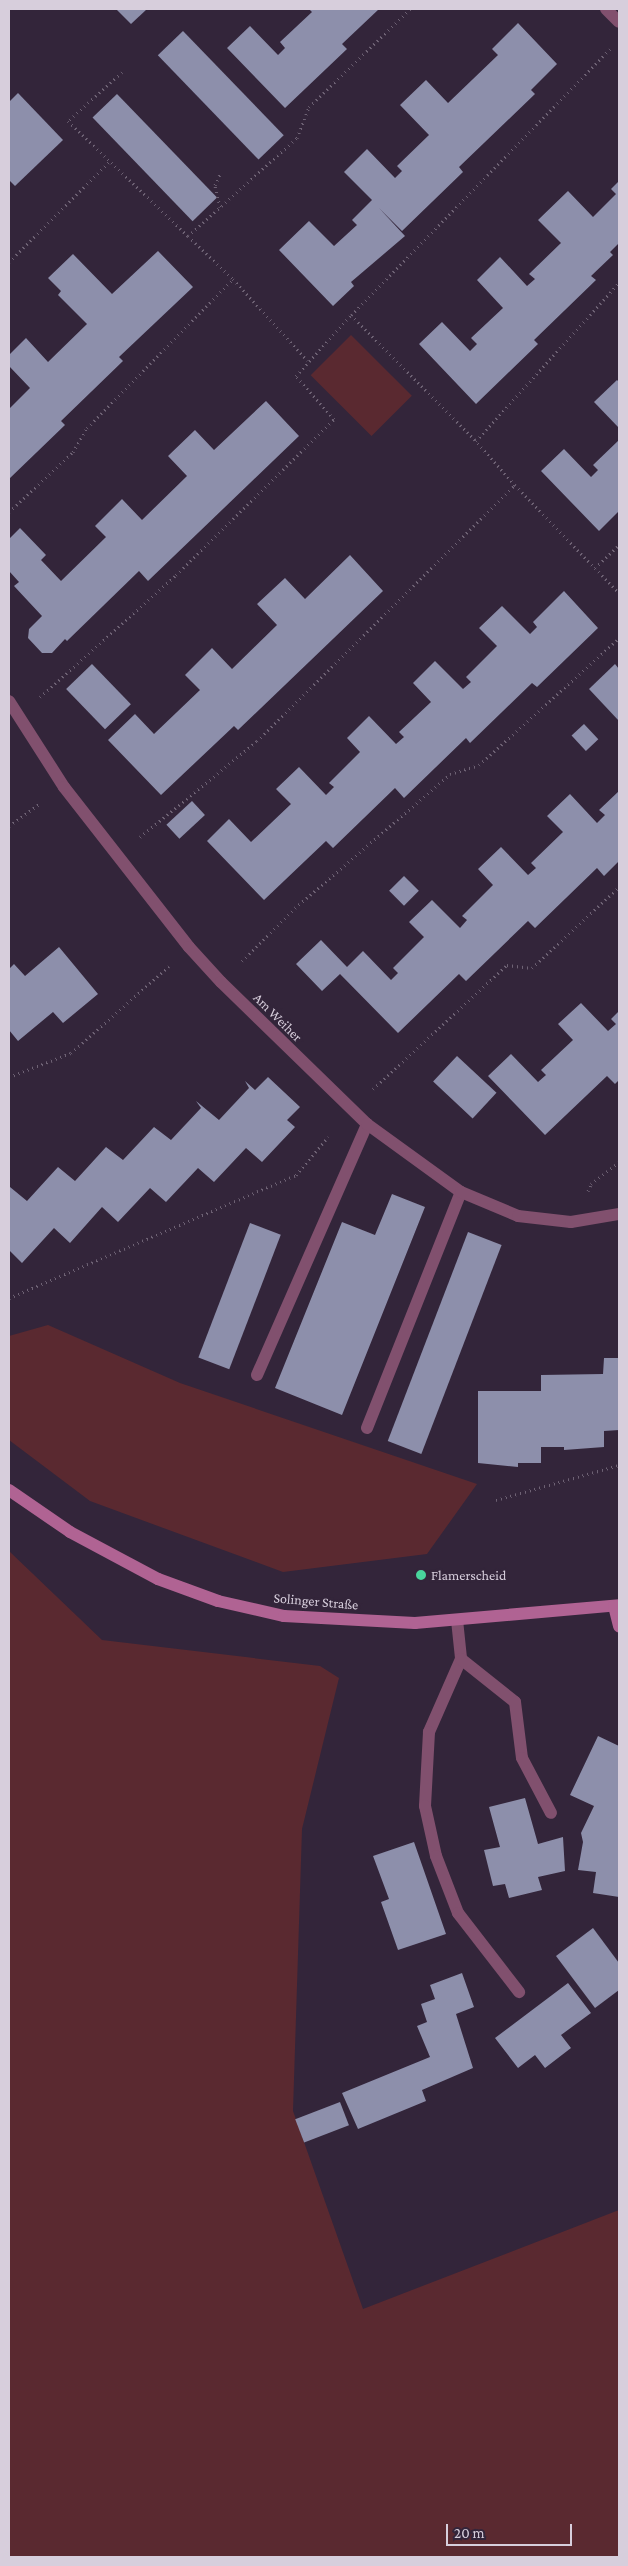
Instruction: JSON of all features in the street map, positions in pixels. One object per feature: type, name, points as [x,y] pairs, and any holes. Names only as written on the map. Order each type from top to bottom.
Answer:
[{"type":"main road","name":"Solinger Straße","points":[[9,1490],[70,1532],[158,1579],[218,1601],[284,1616],[415,1623],[617,1605]]},
{"type":"main road","points":[[617,1605],[619,1626]]},
{"type":"street","points":[[606,9],[619,22]]},
{"type":"street","name":"Am Weiher","points":[[9,701],[64,787],[116,856],[190,947],[221,982],[367,1124],[461,1192],[518,1216],[571,1222],[619,1214]]},
{"type":"street","points":[[256,1375],[367,1124]]},
{"type":"street","points":[[367,1428],[461,1192]]},
{"type":"street","points":[[457,1620],[461,1659],[429,1732],[425,1806],[436,1856],[458,1913],[519,1992]]},
{"type":"street","points":[[461,1659],[515,1702],[522,1758],[550,1813]]},
{"type":"path","points":[[188,236],[297,138],[309,107],[410,9]]},
{"type":"path","points":[[18,716],[176,575],[334,419],[296,376],[307,360],[612,46]]},
{"type":"path","points":[[122,72],[68,121],[234,279],[307,360]]},
{"type":"path","points":[[9,262],[110,161]]},
{"type":"path","points":[[220,207],[215,185],[221,172]]},
{"type":"path","points":[[9,512],[73,452],[87,428],[234,279]]},
{"type":"path","points":[[476,441],[619,283]]},
{"type":"path","points":[[351,315],[476,441],[515,485],[619,593]]},
{"type":"path","points":[[116,856],[257,741],[515,485]]},
{"type":"path","points":[[596,568],[619,544]]},
{"type":"path","points":[[221,982],[295,908],[450,774],[479,765],[619,638]]},
{"type":"path","points":[[9,826],[64,787]]},
{"type":"path","points":[[9,1298],[296,1175],[351,1110],[507,965],[532,968],[619,887]]},
{"type":"path","points":[[9,1077],[71,1053],[190,947]]},
{"type":"path","points":[[496,1500],[619,1465]]},
{"type":"shaded area","points":[[351,335],[412,396],[372,436],[311,375]]},
{"type":"shaded area","points":[[48,1325],[180,1383],[477,1484],[427,1554],[283,1572],[90,1501],[9,1440],[9,1336]]},
{"type":"shaded area","points":[[9,1551],[102,1640],[320,1666],[339,1678],[302,1829],[293,2111],[363,2309],[619,2210],[619,2557],[9,2557]]},
{"type":"building","points":[[116,9],[147,9],[131,24]]},
{"type":"building","points":[[309,9],[379,9],[342,44],[347,49],[285,108],[227,48],[250,26],[278,55],[285,48],[280,42],[312,12]]},
{"type":"building","points":[[518,23],[557,64],[531,90],[535,94],[459,167],[463,172],[402,231],[379,208],[405,236],[351,282],[354,286],[333,306],[279,250],[309,221],[334,246],[357,225],[352,220],[372,200],[344,172],[367,149],[395,178],[402,171],[397,166],[429,135],[400,105],[426,80],[448,103],[498,55],[492,49]]},
{"type":"building","points":[[183,31],[284,135],[259,160],[158,55]]},
{"type":"building","points":[[18,93],[63,140],[15,186],[9,180],[9,102]]},
{"type":"building","points":[[117,94],[217,198],[193,221],[93,118]]},
{"type":"building","points":[[619,181],[619,243],[610,252],[613,255],[591,276],[596,280],[534,340],[538,344],[476,404],[419,344],[442,322],[470,351],[477,344],[471,338],[503,308],[477,280],[500,257],[527,286],[535,279],[529,274],[561,243],[538,220],[568,191],[593,217],[616,194],[611,189]]},
{"type":"building","points":[[158,251],[193,287],[119,357],[123,361],[61,421],[65,425],[9,479],[9,409],[30,388],[9,366],[9,355],[26,338],[48,362],[87,324],[58,295],[61,291],[48,278],[73,254],[112,294]]},
{"type":"building","points":[[617,380],[619,382],[619,428],[594,402]]},
{"type":"building","points":[[266,401],[299,436],[148,581],[139,571],[67,641],[65,639],[52,653],[42,653],[28,638],[29,629],[42,616],[14,586],[19,582],[9,571],[9,539],[20,528],[46,555],[41,560],[61,581],[106,537],[95,526],[122,499],[142,520],[187,476],[168,456],[195,430],[214,450]]},
{"type":"building","points":[[619,440],[619,511],[599,531],[541,471],[564,449],[591,477],[598,470],[593,465]]},
{"type":"building","points":[[350,555],[383,591],[238,730],[234,726],[161,795],[108,740],[135,714],[154,734],[200,690],[185,675],[212,648],[232,669],[277,625],[257,604],[285,578],[305,599]]},
{"type":"building","points":[[564,591],[598,628],[537,687],[532,683],[470,743],[466,738],[404,798],[395,788],[333,848],[326,841],[264,900],[207,841],[229,819],[251,842],[291,804],[276,789],[299,767],[326,795],[334,787],[329,783],[360,752],[347,738],[369,716],[396,744],[404,737],[399,732],[431,702],[413,683],[435,661],[463,689],[471,682],[466,677],[497,646],[479,628],[502,606],[530,634],[537,627],[533,622]]},
{"type":"building","points":[[92,664],[131,704],[105,729],[66,689]]},
{"type":"building","points":[[615,664],[619,669],[619,721],[589,689]]},
{"type":"building","points":[[584,724],[598,739],[586,751],[572,736]]},
{"type":"building","points":[[619,791],[619,861],[604,876],[597,868],[535,928],[528,921],[466,981],[459,974],[398,1033],[340,974],[322,991],[296,964],[321,940],[347,967],[363,951],[391,980],[398,973],[393,968],[424,937],[409,922],[432,900],[460,928],[467,920],[462,916],[493,885],[478,869],[501,847],[528,875],[536,868],[531,863],[563,832],[547,816],[570,794],[597,823],[605,815],[599,810]]},
{"type":"building","points":[[192,801],[205,815],[179,839],[166,825]]},
{"type":"building","points":[[404,876],[419,891],[404,906],[389,891]]},
{"type":"building","points":[[59,947],[98,994],[63,1023],[53,1012],[18,1041],[9,1030],[9,969],[14,964],[25,976]]},
{"type":"building","points":[[581,1003],[608,1031],[616,1024],[611,1019],[619,1011],[619,1080],[615,1084],[607,1076],[545,1135],[488,1076],[511,1054],[538,1082],[546,1075],[541,1070],[573,1040],[558,1024]]},
{"type":"building","points":[[457,1056],[496,1093],[473,1118],[433,1082]]},
{"type":"building","points":[[268,1077],[300,1107],[287,1120],[295,1127],[262,1162],[246,1148],[214,1182],[198,1168],[166,1202],[150,1188],[118,1222],[102,1207],[70,1243],[54,1228],[22,1263],[9,1250],[10,1187],[27,1201],[58,1167],[75,1181],[106,1147],[123,1160],[154,1127],[171,1140],[201,1108],[196,1101],[219,1120],[249,1088],[245,1081],[255,1090]]},
{"type":"building","points":[[392,1194],[425,1207],[342,1415],[275,1388],[342,1222],[375,1235]]},
{"type":"building","points":[[250,1223],[281,1235],[229,1369],[198,1357]]},
{"type":"building","points":[[468,1232],[502,1245],[421,1454],[388,1441]]},
{"type":"building","points":[[604,1358],[619,1358],[619,1430],[604,1431],[604,1447],[564,1450],[564,1447],[541,1447],[541,1463],[518,1463],[518,1467],[478,1463],[478,1391],[541,1391],[541,1375],[603,1374]]},
{"type":"building","points":[[598,1736],[619,1746],[619,1897],[593,1893],[596,1872],[578,1870],[583,1842],[581,1833],[594,1806],[570,1795]]},
{"type":"building","points":[[525,1798],[538,1844],[563,1837],[565,1871],[538,1877],[542,1890],[509,1898],[505,1884],[493,1886],[484,1850],[500,1847],[489,1807]]},
{"type":"building","points":[[414,1842],[446,1934],[398,1950],[381,1902],[389,1899],[373,1856]]},
{"type":"building","points":[[593,1928],[619,1963],[619,1990],[595,2008],[556,1956]]},
{"type":"building","points":[[462,1973],[474,2007],[456,2014],[473,2068],[422,2090],[426,2101],[358,2129],[342,2093],[430,2057],[417,2026],[427,2022],[421,2004],[435,1999],[430,1985]]},
{"type":"building","points":[[568,1983],[591,2013],[561,2035],[571,2048],[545,2068],[535,2055],[518,2068],[495,2038]]},
{"type":"building","points":[[340,2102],[349,2125],[304,2143],[295,2119]]},
{"type":"place","name":"Flamerscheid","points":[[421,1575]]}]
